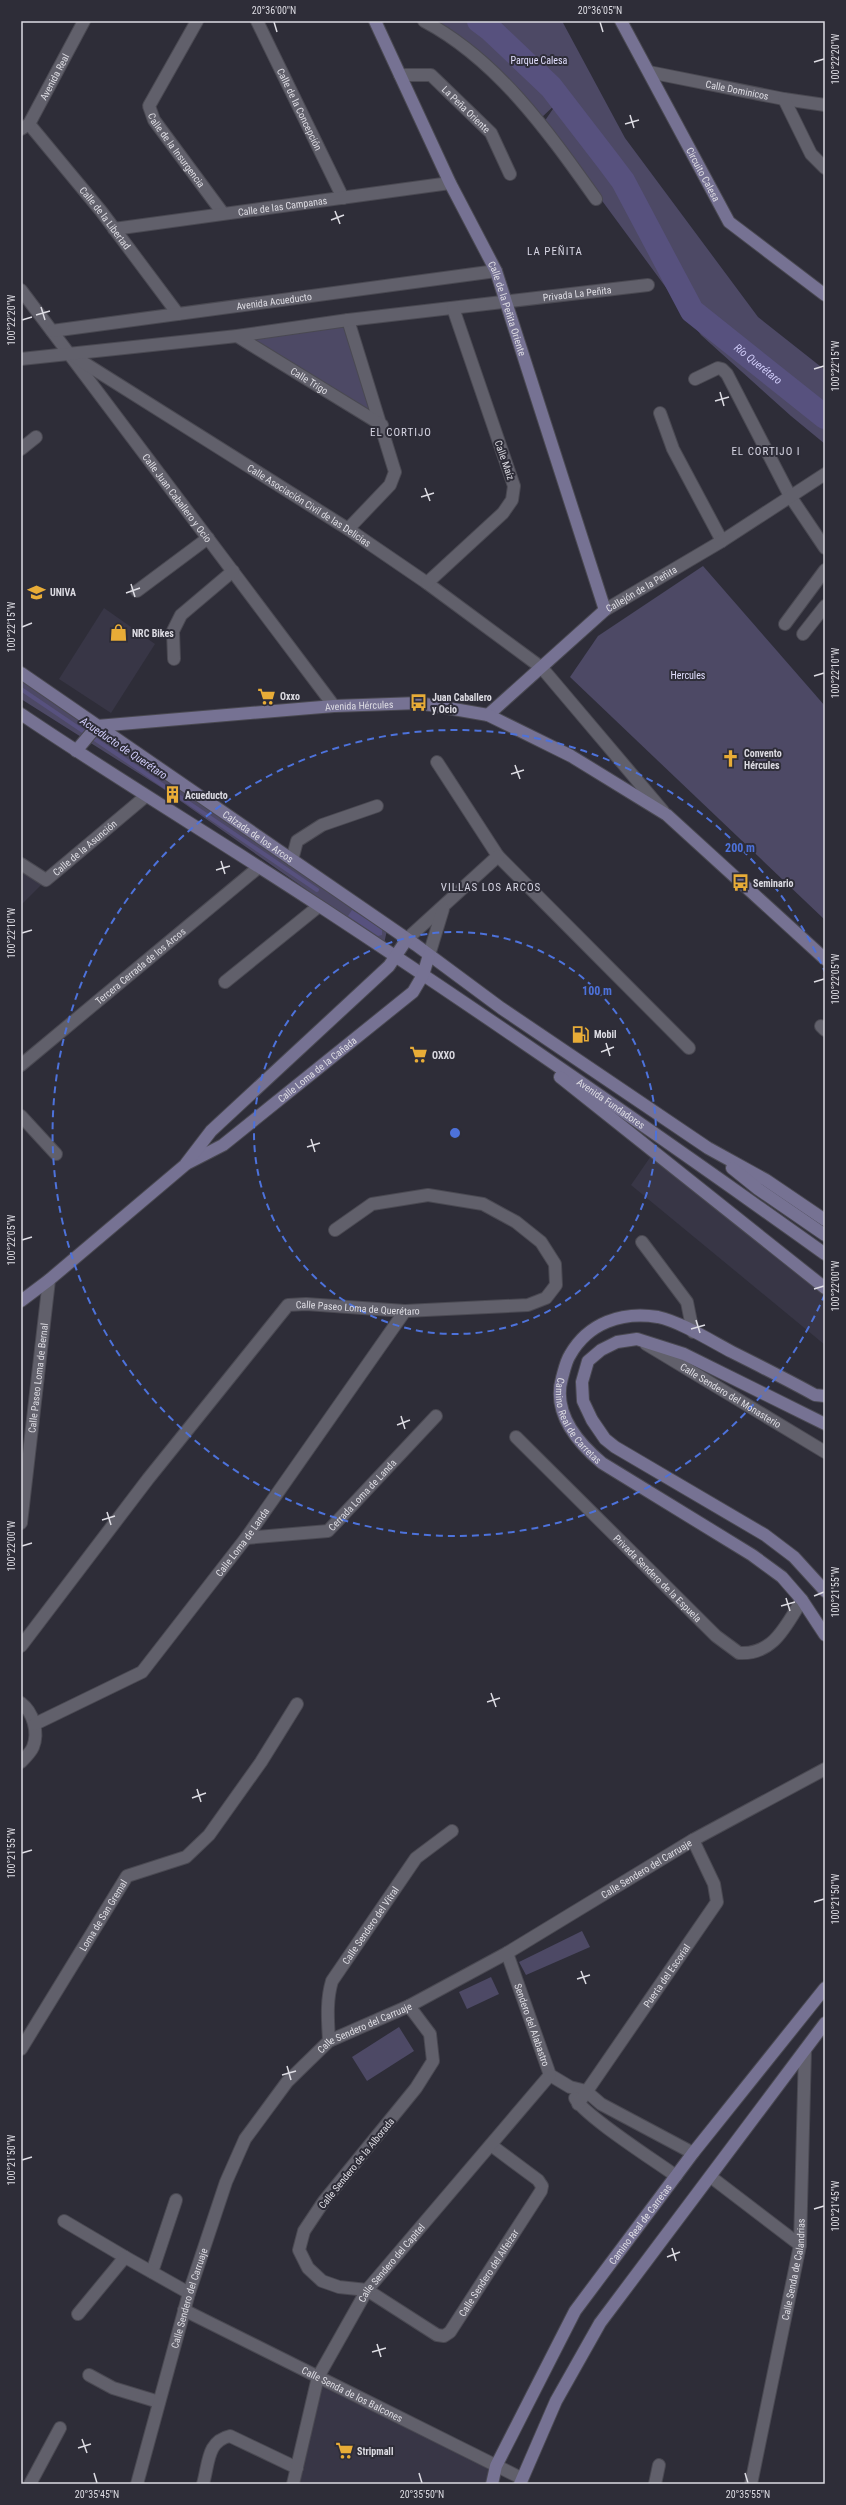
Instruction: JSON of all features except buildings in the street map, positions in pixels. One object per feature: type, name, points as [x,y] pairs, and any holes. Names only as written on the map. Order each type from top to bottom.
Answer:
[{"type":"street","name":"Avenida Real","points":[[25,127],[84,21]]},
{"type":"street","name":"Calle de la Insurgencia","points":[[196,21],[149,106],[154,120],[222,212]]},
{"type":"street","name":"Calle de la Concepción","points":[[257,21],[342,198]]},
{"type":"street","name":"Calle de la Peñita Oriente","points":[[375,21],[450,183],[496,271],[507,301],[604,610]]},
{"type":"street","points":[[424,21],[443,31],[482,60],[550,134],[596,199]]},
{"type":"street","name":"Circuito Calesa","points":[[621,21],[729,222],[825,295]]},
{"type":"street","name":"Calle Dominicos","points":[[649,72],[784,99],[825,105]]},
{"type":"street","name":"La Peña Oriente","points":[[400,75],[431,75],[491,133],[510,174]]},
{"type":"street","points":[[784,99],[810,154],[825,168]]},
{"type":"street","name":"Calle de la Libertad","points":[[25,127],[114,229],[178,314]]},
{"type":"street","name":"Calle de las Campanas","points":[[114,229],[222,212],[342,198],[450,183]]},
{"type":"street","name":"Avenida Acueducto","points":[[52,331],[496,271]]},
{"type":"street","name":"Privada La Peñita","points":[[507,301],[648,285]]},
{"type":"street","name":"Calle Juan Caballero y Ocio","points":[[21,290],[334,706]]},
{"type":"street","points":[[21,359],[237,336],[348,320],[507,301]]},
{"type":"street","name":"Calle Maíz","points":[[426,583],[503,513],[512,500],[514,486],[454,308]]},
{"type":"street","points":[[348,320],[382,425],[395,472],[390,485],[348,529]]},
{"type":"street","name":"Calle Trigo","points":[[237,336],[382,425]]},
{"type":"street","name":"Calle Asociación Civil de las Delicias","points":[[70,354],[348,529],[426,583],[542,668],[667,815]]},
{"type":"street","points":[[695,379],[718,368],[722,369],[790,496],[825,548]]},
{"type":"street","points":[[660,413],[674,448],[722,541]]},
{"type":"street","points":[[21,440],[36,437],[21,449]]},
{"type":"street","name":"Callejón de la Peñita","points":[[488,715],[542,668],[604,610],[722,541],[825,474]]},
{"type":"street","points":[[137,592],[208,538]]},
{"type":"street","points":[[785,624],[825,570]]},
{"type":"street","points":[[174,659],[173,631],[182,615],[232,572]]},
{"type":"street","points":[[803,634],[825,606]]},
{"type":"street","name":"Calzada de los Arcos","points":[[21,674],[411,942]]},
{"type":"street","name":"Avenida Hércules","points":[[97,726],[334,706],[419,703],[488,715],[571,756],[667,815],[825,959]]},
{"type":"street","points":[[21,714],[76,751],[322,908],[394,957]]},
{"type":"street","points":[[76,751],[97,726]]},
{"type":"street","points":[[437,762],[498,856],[689,1048]]},
{"type":"street","name":"Calle de la Asunción","points":[[21,864],[46,880],[146,796]]},
{"type":"street","points":[[292,860],[296,841],[322,825],[377,806]]},
{"type":"street","points":[[411,942],[443,908],[498,856]]},
{"type":"street","name":"Tercera Cerrada de los Arcos","points":[[21,1065],[259,868]]},
{"type":"street","points":[[225,982],[322,908],[336,891]]},
{"type":"street","points":[[430,955],[443,908]]},
{"type":"street","name":"Avenida Fundadores","points":[[411,942],[501,1008],[708,1148],[766,1180],[825,1220]]},
{"type":"street","name":"Calle Loma de la Cañada","points":[[21,1301],[49,1280],[185,1165],[211,1131],[390,966],[394,957],[411,942]]},
{"type":"street","name":"Calle Loma de la Cañada","points":[[185,1165],[223,1145],[413,992],[423,975],[430,955]]},
{"type":"street","name":"Avenida Fundadores","points":[[394,957],[423,975],[662,1138],[825,1254]]},
{"type":"street","points":[[492,1022],[825,1288]]},
{"type":"street","points":[[21,1116],[56,1154]]},
{"type":"street","points":[[708,1148],[758,1189],[825,1235]]},
{"type":"street","name":"Calle Paseo Loma de Querétaro","points":[[21,1646],[148,1479],[288,1305],[306,1304],[405,1311],[528,1305],[546,1298],[556,1285],[555,1264],[541,1242],[516,1222],[483,1204],[428,1195],[372,1204],[335,1230]]},
{"type":"street","points":[[642,1242],[687,1302],[693,1332]]},
{"type":"street","name":"Calle Paseo Loma de Bernal","points":[[21,1523],[49,1280]]},
{"type":"street","name":"Calle Loma de Landa","points":[[35,1724],[142,1672],[246,1538],[405,1311]]},
{"type":"street","name":"Camino Real de Carretas","points":[[825,1396],[815,1395],[693,1332],[659,1317],[632,1315],[607,1320],[585,1335],[569,1356],[561,1382],[562,1408],[571,1433],[602,1463],[752,1555],[782,1577],[802,1600],[825,1635]]},
{"type":"street","name":"Camino Real de Carretas","points":[[825,1424],[684,1354],[637,1339],[617,1342],[600,1350],[588,1361],[582,1382],[583,1401],[605,1439],[615,1447],[765,1535],[794,1557],[825,1591]]},
{"type":"street","name":"Calle Sendero del Monasterio","points":[[637,1339],[825,1452]]},
{"type":"street","name":"Cerrada Loma de Landa","points":[[246,1538],[328,1531],[436,1416]]},
{"type":"street","name":"Privada Sendero de la Espuela","points":[[516,1437],[716,1636],[739,1654],[758,1652],[773,1642],[802,1600]]},
{"type":"street","points":[[21,1703],[27,1708],[35,1724],[33,1747],[21,1762]]},
{"type":"street","name":"Loma de San Gremal","points":[[21,2049],[127,1876],[186,1857],[209,1835],[261,1762],[297,1704]]},
{"type":"street","name":"Calle Sendero del Carruaje","points":[[137,2484],[189,2293],[226,2182],[245,2139],[287,2082],[329,2041],[409,2006],[507,1952],[693,1840],[825,1769]]},
{"type":"street","name":"Calle Sendero del Vitral","points":[[329,2041],[329,1992],[332,1981],[416,1858],[452,1831]]},
{"type":"street","name":"Puerta del Escorial","points":[[578,2104],[717,1902],[714,1884],[693,1840]]},
{"type":"street","name":"Sendero del Alabastro","points":[[507,1952],[550,2075],[570,2088],[586,2091]]},
{"type":"street","name":"Camino Real de Carretas","points":[[492,2484],[496,2466],[575,2311],[693,2152],[825,1988]]},
{"type":"street","name":"Calle Sendero de la Alborada","points":[[367,2290],[339,2287],[322,2281],[308,2268],[300,2250],[304,2231],[324,2201],[416,2088],[433,2061],[430,2034],[409,2006]]},
{"type":"street","points":[[520,2481],[556,2401],[600,2323],[825,2023]]},
{"type":"street","name":"Calle Senda de Calandrias","points":[[751,2484],[800,2245],[805,2050]]},
{"type":"street","name":"Calle Sendero del Capitel","points":[[293,2484],[318,2377],[367,2290],[550,2075]]},
{"type":"street","points":[[570,2088],[578,2104],[676,2176]]},
{"type":"street","points":[[586,2091],[601,2104],[693,2152]]},
{"type":"street","name":"Calle Sendero del Alfeizar","points":[[367,2290],[437,2335],[444,2336],[450,2332],[541,2190],[542,2186],[538,2180],[491,2145]]},
{"type":"street","points":[[711,2176],[800,2245]]},
{"type":"street","points":[[152,2272],[176,2200]]},
{"type":"street","points":[[64,2221],[189,2293]]},
{"type":"street","points":[[78,2314],[125,2257]]},
{"type":"street","name":"Calle Senda de los Balcones","points":[[184,2310],[496,2466],[520,2481]]},
{"type":"street","points":[[89,2375],[113,2388],[159,2402]]},
{"type":"street","points":[[30,2484],[60,2428]]},
{"type":"street","points":[[203,2484],[214,2443],[220,2438],[230,2436],[297,2468]]},
{"type":"street","points":[[654,2484],[659,2465]]},
{"type":"shaded area","points":[[104,608],[155,644],[111,713],[59,679]]},
{"type":"shaded area","points":[[21,866],[46,880],[21,905]]},
{"type":"shaded area","points":[[352,910],[382,929],[382,935],[378,936],[348,916]]},
{"type":"shaded area","points":[[653,1153],[825,1288],[825,1345],[631,1185]]},
{"type":"shaded area","points":[[318,2377],[496,2466],[492,2484],[293,2484]]},
{"type":"green space","name":"Parque Calesa","points":[[431,21],[562,21],[625,138],[758,317],[825,370],[825,444],[791,416],[701,335],[544,122],[557,103],[541,118]]},
{"type":"green space","points":[[348,320],[382,425],[237,336]]},
{"type":"green space","name":"Hercules","points":[[703,566],[825,706],[825,920],[570,677],[598,636]]},
{"type":"green space","points":[[21,676],[387,930],[384,944],[162,788],[21,699]]},
{"type":"green space","points":[[582,1931],[590,1947],[526,1975],[519,1962]]},
{"type":"green space","points":[[491,1977],[499,1994],[467,2009],[459,1992]]},
{"type":"green space","points":[[399,2027],[414,2051],[367,2081],[352,2057]]},
{"type":"waterway","name":"Río Querétaro","points":[[479,21],[491,30],[551,87],[623,181],[692,311],[825,417]]},
{"type":"waterway","name":"Acueducto de Querétaro","points":[[21,689],[317,890]]},
{"type":"place","name":"UNIVA","points":[[37,592]]},
{"type":"place","name":"NRC Bikes","points":[[119,633]]},
{"type":"place","name":"Oxxo","points":[[267,696]]},
{"type":"place","name":"Juan Caballero y Ocio","points":[[419,703]]},
{"type":"place","name":"Convento Hércules","points":[[731,759]]},
{"type":"place","name":"Acueducto","points":[[172,795]]},
{"type":"place","name":"Seminario","points":[[740,883]]},
{"type":"place","name":"Mobil","points":[[581,1034]]},
{"type":"place","name":"OXXO","points":[[419,1055]]},
{"type":"place","name":"Stripmall","points":[[344,2451]]},
{"type":"district","name":"LA PEÑITA","points":[[555,251]]},
{"type":"district","name":"EL CORTIJO","points":[[401,432]]},
{"type":"district","name":"EL CORTIJO I","points":[[766,451]]},
{"type":"district","name":"VILLAS LOS ARCOS","points":[[491,887]]}]
